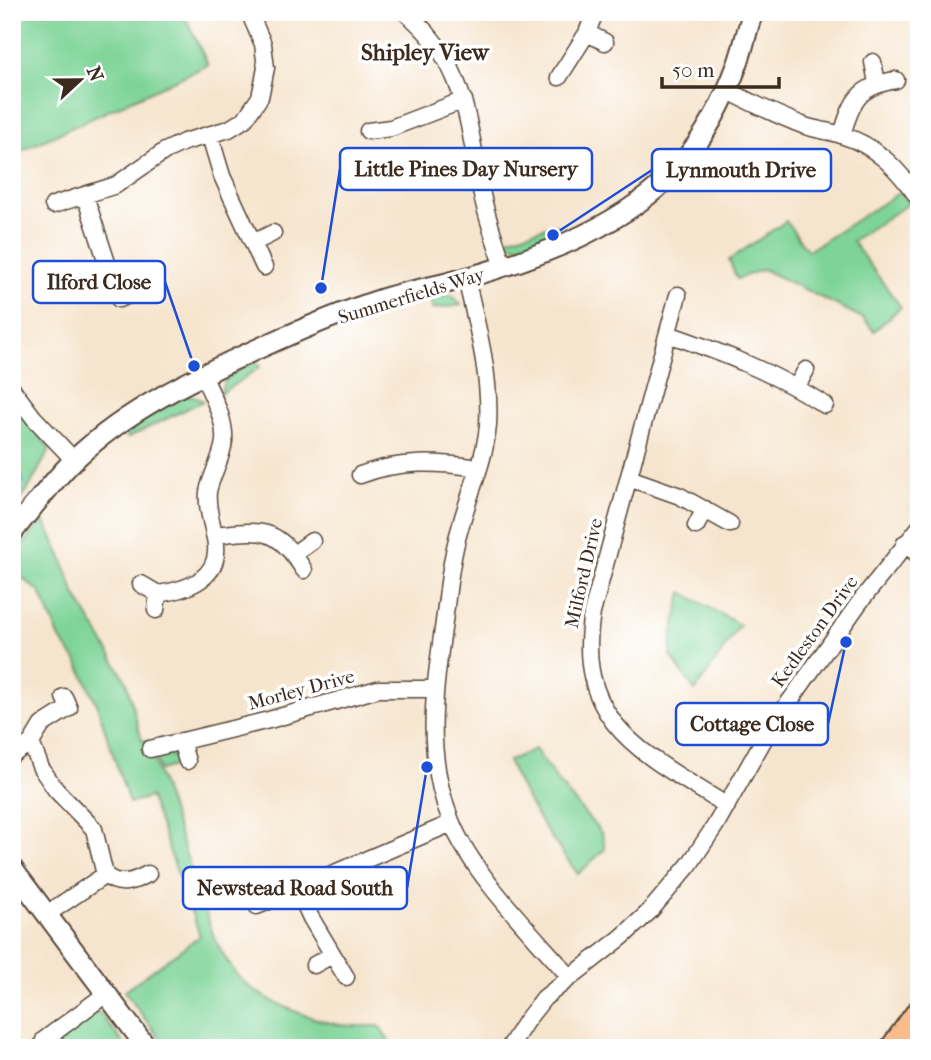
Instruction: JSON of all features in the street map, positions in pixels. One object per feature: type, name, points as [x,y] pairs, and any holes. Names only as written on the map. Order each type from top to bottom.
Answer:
[{"type":"main road","points":[[893,1048],[919,1012]]},
{"type":"street","points":[[559,76],[587,33],[595,12]]},
{"type":"street","name":"Summerfields Way","points":[[12,533],[74,460],[131,416],[203,375],[291,334],[381,299],[503,267],[591,230],[635,204],[681,164],[699,140],[739,61],[754,12]]},
{"type":"street","points":[[52,205],[116,186],[179,144],[229,129],[244,119],[263,88],[267,68],[253,13]]},
{"type":"street","points":[[413,14],[438,46],[464,100],[486,212],[503,267]]},
{"type":"street","points":[[587,33],[606,42]]},
{"type":"street","points":[[873,62],[877,83]]},
{"type":"street","points":[[842,135],[856,101],[869,87],[897,79]]},
{"type":"street","points":[[726,90],[792,121],[819,131],[842,135],[877,152],[889,161],[919,199]]},
{"type":"street","points":[[378,136],[464,100]]},
{"type":"street","points":[[210,136],[222,176],[264,267]]},
{"type":"street","points":[[85,196],[119,299],[134,293]]},
{"type":"street","points":[[253,243],[273,233]]},
{"type":"street","points":[[467,278],[484,362],[488,426],[479,468],[454,550],[434,689],[432,736],[435,764],[452,823],[481,872],[570,977]]},
{"type":"street","name":"Milford Drive","points":[[678,295],[592,613],[588,651],[593,679],[607,711],[624,737],[653,761],[727,806]]},
{"type":"street","points":[[668,334],[727,354],[797,386],[825,405]]},
{"type":"street","points":[[797,386],[806,370]]},
{"type":"street","points":[[141,584],[157,602],[205,577],[215,556],[208,494],[224,440],[217,408],[203,375]]},
{"type":"street","points":[[12,389],[34,418],[74,460]]},
{"type":"street","points":[[360,475],[382,459],[479,468]]},
{"type":"street","points":[[629,478],[673,492],[730,524]]},
{"type":"street","points":[[696,526],[705,509]]},
{"type":"street","name":"Kedleston Drive","points":[[509,1048],[544,998],[622,937],[650,911],[689,865],[727,806],[768,732],[859,603],[919,528]]},
{"type":"street","points":[[214,535],[239,532],[273,535],[288,546],[304,570]]},
{"type":"street","points":[[294,554],[312,541]]},
{"type":"street","points":[[905,543],[919,556]]},
{"type":"street","name":"Morley Drive","points":[[150,749],[269,720],[378,689],[434,689]]},
{"type":"street","points":[[13,754],[31,743],[42,725],[69,708],[64,697]]},
{"type":"street","points":[[181,741],[187,761]]},
{"type":"street","points":[[31,743],[41,768],[56,790],[94,829],[104,875],[111,881],[120,883],[132,882],[148,874]]},
{"type":"street","points":[[257,906],[452,823]]},
{"type":"street","points":[[12,867],[147,1048]]},
{"type":"street","points":[[47,914],[104,875]]},
{"type":"street","points":[[298,890],[346,977]]},
{"type":"street","points":[[314,965],[332,955]]},
{"type":"street","points":[[44,1040],[62,1017],[106,994]]},
{"type":"green space","points":[[12,12],[183,12],[208,65],[12,155]]},
{"type":"green space","points":[[900,192],[908,204],[852,241],[901,307],[874,331],[863,318],[763,269],[737,279],[729,260],[786,221],[808,251]]},
{"type":"green space","points":[[556,224],[557,232],[531,244],[514,246],[503,240]]},
{"type":"green space","points":[[446,294],[453,296],[461,305],[432,309],[431,297]]},
{"type":"green space","points":[[257,362],[260,367],[220,394],[229,376]]},
{"type":"green space","points":[[183,396],[194,396],[203,401],[127,438],[126,432],[129,428]]},
{"type":"green space","points":[[12,401],[50,449],[27,491],[12,508]]},
{"type":"green space","points":[[44,520],[75,594],[126,681],[142,741],[147,740],[214,937],[227,962],[245,983],[275,1002],[312,1018],[335,1024],[379,1026],[394,1048],[167,1048],[124,991],[200,936],[150,797],[129,803],[96,702],[78,663],[60,639],[40,592],[12,570],[12,557]]},
{"type":"green space","points":[[682,592],[740,625],[695,691],[671,656],[672,637]]},
{"type":"green space","points":[[535,749],[558,782],[602,834],[605,849],[578,874],[539,820],[508,761]]},
{"type":"green space","points":[[165,752],[176,757],[181,764],[160,770],[155,754]]},
{"type":"green space","points":[[100,1013],[127,1048],[44,1048],[90,1014]]},
{"type":"waterway","points":[[12,456],[23,482]]},
{"type":"place","name":"Lynmouth Drive","points":[[553,235]]},
{"type":"place","name":"Little Pines Day Nursery","points":[[321,288]]},
{"type":"place","name":"Ilford Close","points":[[194,366]]},
{"type":"place","name":"Cottage Close","points":[[846,642]]},
{"type":"place","name":"Newstead Road South","points":[[427,767]]},
{"type":"district","name":"Shipley View","points":[[425,52]]}]
